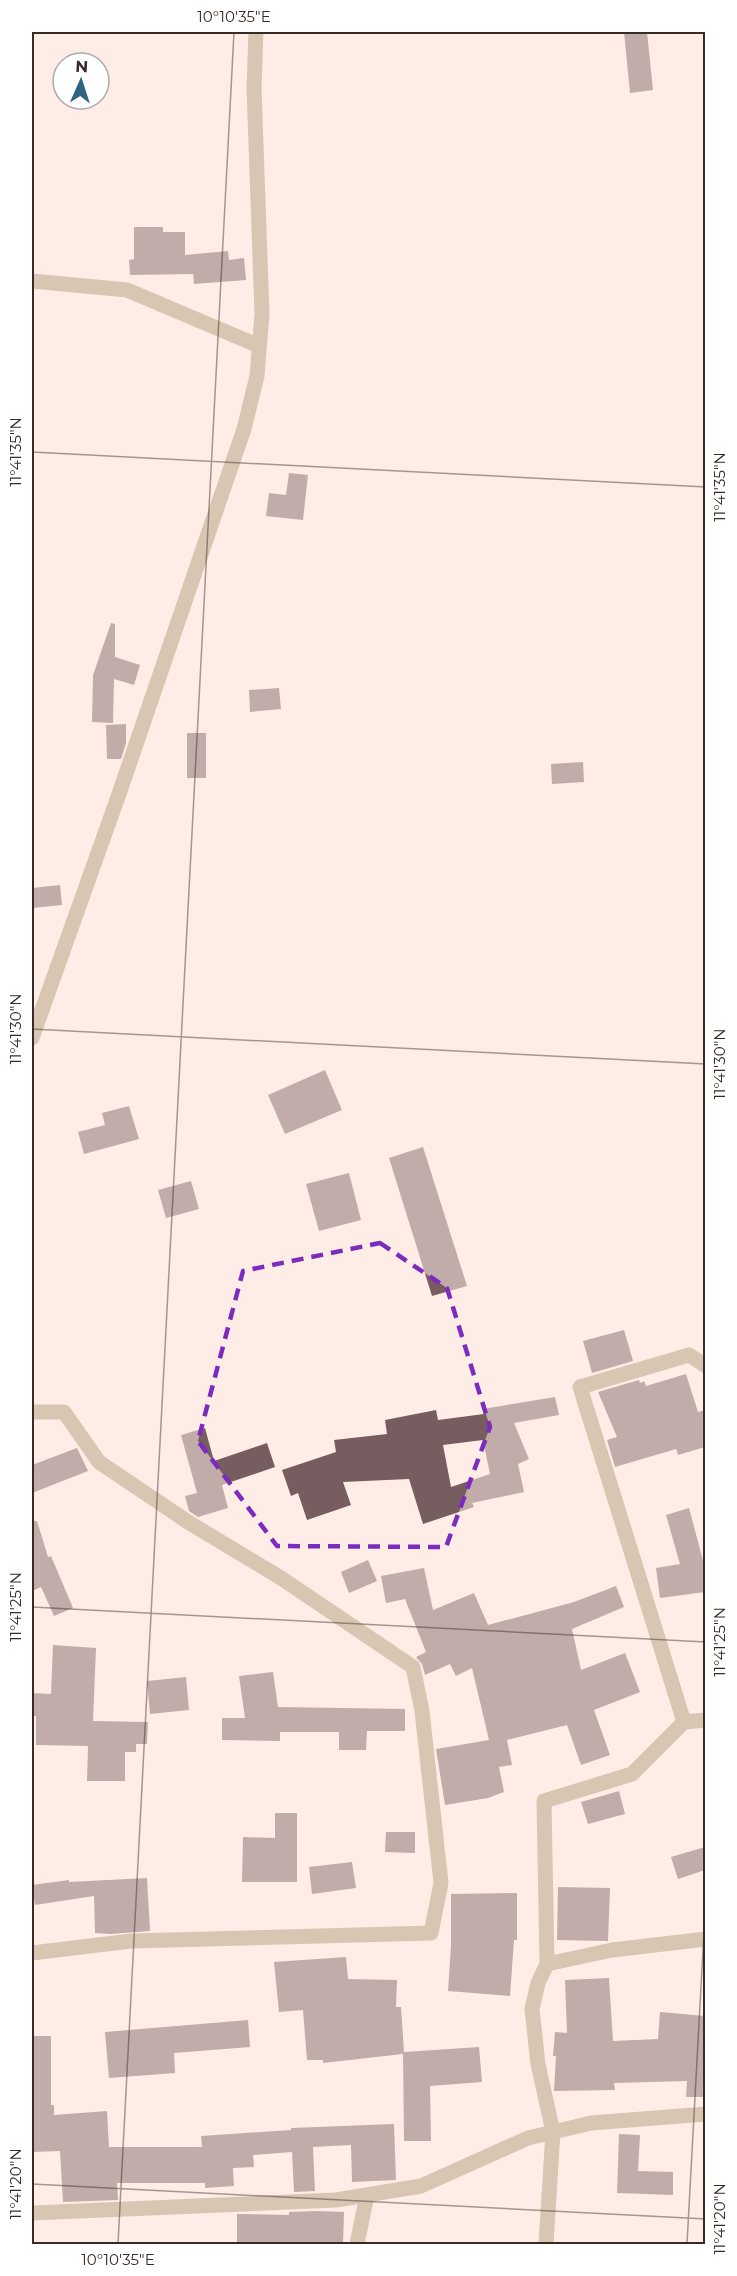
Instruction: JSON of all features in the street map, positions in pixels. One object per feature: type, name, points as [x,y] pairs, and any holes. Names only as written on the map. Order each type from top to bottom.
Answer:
[{"type":"street","points":[[32,1038],[123,783],[244,429],[257,376],[262,314],[254,88],[256,32]]},
{"type":"street","points":[[32,281],[127,290],[259,346]]},
{"type":"street","points":[[684,1722],[580,1387],[689,1355],[705,1366]]},
{"type":"street","points":[[32,1413],[64,1412],[99,1462],[188,1522],[281,1578],[413,1667],[422,1711],[441,1883],[431,1933],[131,1941],[32,1953]]},
{"type":"street","points":[[546,2244],[553,2132],[538,2064],[532,2009],[538,1983],[548,1964],[544,1801],[632,1774],[684,1722],[705,1720]]},
{"type":"street","points":[[548,1964],[612,1950],[705,1939]]},
{"type":"street","points":[[32,2213],[336,2200],[421,2186],[528,2138],[591,2123],[705,2114]]},
{"type":"street","points":[[357,2244],[367,2195]]},
{"type":"highlighted area","points":[[380,1243],[447,1288],[490,1427],[446,1547],[277,1546],[198,1441],[243,1271]]},
{"type":"building","points":[[624,32],[647,32],[653,90],[630,93]]},
{"type":"building","points":[[134,227],[163,227],[163,232],[185,232],[185,255],[228,251],[229,260],[244,258],[246,280],[194,284],[193,274],[130,275],[129,260],[134,259]]},
{"type":"building","points":[[289,473],[308,475],[303,520],[266,516],[269,493],[286,495]]},
{"type":"building","points":[[111,623],[115,624],[115,657],[140,665],[134,685],[114,679],[113,723],[92,722],[93,675]]},
{"type":"building","points":[[279,688],[281,709],[250,712],[249,690]]},
{"type":"building","points":[[126,724],[126,743],[121,759],[107,759],[106,725]]},
{"type":"building","points":[[187,733],[206,733],[206,778],[187,778]]},
{"type":"building","points":[[583,762],[584,782],[552,784],[551,764]]},
{"type":"building","points":[[60,885],[62,905],[32,908],[32,888]]},
{"type":"building","points":[[325,1070],[342,1110],[285,1134],[268,1095]]},
{"type":"building","points":[[129,1106],[139,1139],[84,1154],[78,1132],[105,1125],[102,1113]]},
{"type":"building","points":[[423,1147],[467,1286],[432,1296],[389,1158]]},
{"type":"building","points":[[349,1173],[361,1220],[319,1231],[306,1184]]},
{"type":"building","points":[[191,1181],[199,1209],[166,1218],[158,1190]]},
{"type":"building","points":[[624,1330],[633,1361],[592,1373],[583,1341]]},
{"type":"building","points":[[686,1374],[698,1412],[705,1410],[705,1447],[678,1455],[676,1449],[615,1467],[607,1440],[617,1437],[598,1392],[639,1380],[640,1383],[644,1381],[646,1386]]},
{"type":"building","points":[[555,1397],[559,1415],[514,1423],[529,1459],[518,1464],[524,1492],[472,1503],[474,1507],[423,1524],[409,1479],[343,1482],[351,1505],[307,1520],[298,1493],[291,1496],[282,1470],[336,1452],[334,1440],[387,1434],[385,1420],[436,1410],[438,1420],[484,1414],[483,1409]],"holes":[[[483,1440],[490,1474],[451,1487],[443,1445]]]},
{"type":"building","points":[[205,1428],[214,1461],[267,1443],[275,1467],[222,1485],[228,1508],[198,1517],[189,1511],[185,1496],[197,1493],[181,1435]]},
{"type":"building","points":[[77,1448],[88,1471],[32,1493],[32,1465]]},
{"type":"building","points":[[689,1508],[705,1568],[705,1592],[660,1598],[656,1568],[680,1564],[666,1515]]},
{"type":"building","points":[[32,1521],[37,1521],[48,1557],[51,1556],[73,1608],[54,1616],[41,1587],[32,1591]]},
{"type":"building","points":[[368,1560],[377,1581],[349,1593],[341,1572]]},
{"type":"building","points":[[424,1568],[433,1610],[474,1593],[488,1625],[574,1602],[616,1586],[624,1607],[572,1629],[581,1670],[625,1653],[640,1692],[594,1710],[610,1755],[581,1765],[567,1725],[507,1740],[512,1765],[499,1767],[504,1792],[488,1798],[445,1805],[436,1749],[489,1740],[472,1668],[456,1676],[450,1664],[425,1675],[422,1664],[416,1657],[426,1652],[405,1599],[386,1603],[381,1576]]},
{"type":"building","points":[[53,1645],[96,1648],[93,1721],[148,1722],[147,1744],[136,1744],[136,1752],[125,1752],[125,1781],[87,1781],[88,1746],[36,1745],[36,1716],[32,1716],[32,1693],[51,1694]]},
{"type":"building","points":[[273,1672],[278,1707],[405,1709],[405,1731],[367,1731],[366,1750],[339,1750],[339,1732],[280,1732],[280,1741],[222,1740],[222,1718],[245,1718],[239,1676]]},
{"type":"building","points":[[186,1677],[189,1710],[150,1714],[147,1681]]},
{"type":"building","points":[[619,1791],[625,1814],[588,1824],[581,1802]]},
{"type":"building","points":[[275,1813],[297,1813],[297,1882],[242,1882],[243,1837],[275,1838]]},
{"type":"building","points":[[386,1832],[415,1832],[415,1853],[385,1852]]},
{"type":"building","points":[[705,1847],[705,1870],[678,1879],[671,1857]]},
{"type":"building","points":[[352,1862],[356,1888],[312,1894],[309,1867]]},
{"type":"building","points":[[147,1878],[150,1931],[111,1934],[95,1933],[94,1896],[35,1905],[32,1885],[69,1880],[69,1882]]},
{"type":"building","points":[[558,1887],[610,1888],[608,1941],[557,1940]]},
{"type":"building","points":[[517,1893],[517,1940],[514,1940],[510,1996],[448,1991],[451,1894]]},
{"type":"building","points":[[346,1957],[348,1979],[397,1980],[396,2007],[401,2007],[404,2052],[479,2047],[482,2082],[430,2086],[431,2141],[404,2141],[403,2054],[323,2063],[323,2060],[307,2060],[303,2010],[279,2012],[274,1962]]},
{"type":"building","points":[[609,1978],[613,2041],[658,2039],[660,2012],[705,2016],[705,2097],[686,2097],[687,2081],[614,2083],[615,2090],[554,2091],[555,2032],[567,2033],[565,1980]]},
{"type":"building","points":[[248,2020],[250,2047],[174,2053],[175,2073],[109,2078],[105,2032]]},
{"type":"building","points":[[32,2036],[51,2036],[51,2105],[54,2105],[54,2115],[107,2111],[109,2147],[202,2147],[201,2136],[291,2130],[291,2128],[394,2124],[396,2180],[352,2182],[351,2145],[313,2147],[315,2191],[294,2192],[292,2152],[253,2155],[254,2167],[233,2168],[234,2186],[205,2188],[205,2183],[117,2183],[118,2200],[63,2202],[60,2151],[32,2152]]},
{"type":"building","points":[[619,2134],[640,2135],[638,2171],[673,2172],[673,2195],[617,2193]]},
{"type":"building","points":[[289,2212],[344,2212],[343,2244],[237,2244],[237,2214],[289,2215]]}]
